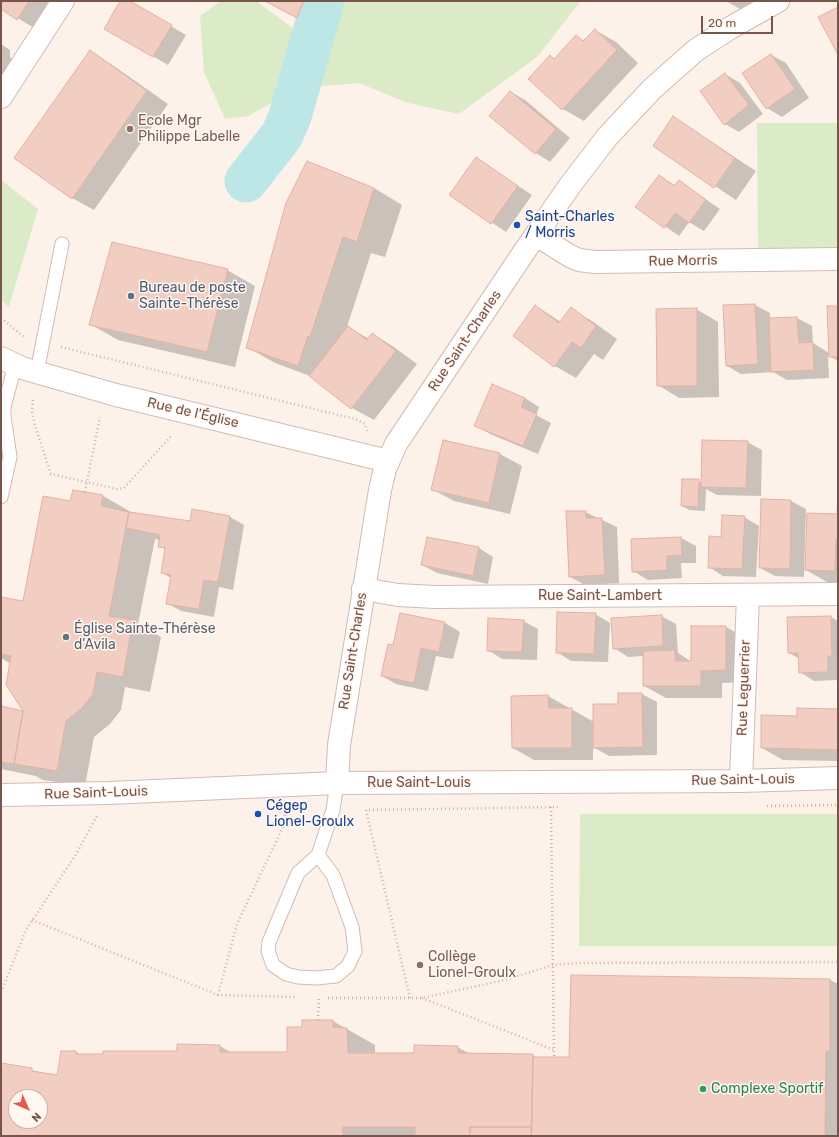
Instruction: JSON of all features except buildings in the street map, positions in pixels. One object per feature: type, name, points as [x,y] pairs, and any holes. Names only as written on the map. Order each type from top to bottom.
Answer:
[{"type":"street","points":[[1,97],[63,1]]},
{"type":"street","name":"Rue Saint-Charles","points":[[337,783],[339,745],[363,589],[380,490],[388,461],[415,415],[536,235],[608,136],[663,79],[709,41],[778,1]]},
{"type":"street","name":"Rue Morris","points":[[536,235],[570,256],[580,260],[595,262],[838,259]]},
{"type":"street","name":"Rue de l'Église","points":[[8,361],[37,372],[116,395],[388,461]]},
{"type":"street","name":"Rue Saint-Lambert","points":[[363,589],[398,595],[435,598],[838,594]]},
{"type":"street","name":"Rue Leguerrier","points":[[741,780],[748,596]]},
{"type":"street","name":"Rue Saint-Louis","points":[[1,795],[109,793],[337,783],[838,778]]},
{"type":"lane","points":[[37,372],[62,244]]},
{"type":"lane","points":[[1,496],[10,457],[4,416],[8,361]]},
{"type":"lane","points":[[318,855],[333,875],[352,927],[355,951],[348,966],[336,976],[316,978],[298,977],[286,974],[273,965],[268,951],[269,942],[298,873],[318,855],[333,810],[337,783]]},
{"type":"path","points":[[1,318],[24,337]]},
{"type":"path","points":[[58,346],[355,419],[365,424],[368,432]]},
{"type":"path","points":[[33,400],[32,412],[35,426],[51,474],[117,489],[124,488],[172,435]]},
{"type":"path","points":[[85,492],[100,417]]},
{"type":"path","points":[[1,992],[26,930],[75,856],[109,793]]},
{"type":"path","points":[[551,808],[554,1057]]},
{"type":"path","points":[[366,810],[410,998]]},
{"type":"path","points":[[218,995],[237,924],[283,827],[285,812]]},
{"type":"path","points":[[32,920],[218,995],[297,997]]},
{"type":"path","points":[[312,998],[422,998],[506,980],[553,965],[577,962],[838,962]]},
{"type":"path","points":[[318,1020],[319,998]]},
{"type":"path","points":[[422,998],[554,1050]]},
{"type":"green space","points":[[221,1],[256,1],[294,29],[318,1],[581,1],[537,57],[459,114],[408,103],[359,83],[299,88],[248,116],[225,119],[204,72],[200,16]]},
{"type":"green space","points":[[757,123],[838,123],[838,261],[758,262]]},
{"type":"green space","points":[[1,180],[38,209],[9,307],[1,300]]},
{"type":"green space","points":[[580,814],[838,814],[838,946],[579,946]]},
{"type":"waterway","points":[[246,181],[282,135],[290,116],[323,1]]},
{"type":"place","name":"Ecole Mgr Philippe Labelle","points":[[130,129]]},
{"type":"place","name":"Saint-Charles / Morris","points":[[517,225]]},
{"type":"place","name":"Bureau de poste Sainte-Thérèse","points":[[131,296]]},
{"type":"place","name":"Église Sainte-Thérèse d'Avila","points":[[66,637]]},
{"type":"place","name":"Cégep Lionel-Groulx","points":[[258,814]]},
{"type":"place","name":"Collège Lionel-Groulx","points":[[420,965]]},
{"type":"place","name":"Complexe Sportif","points":[[703,1089]]}]
